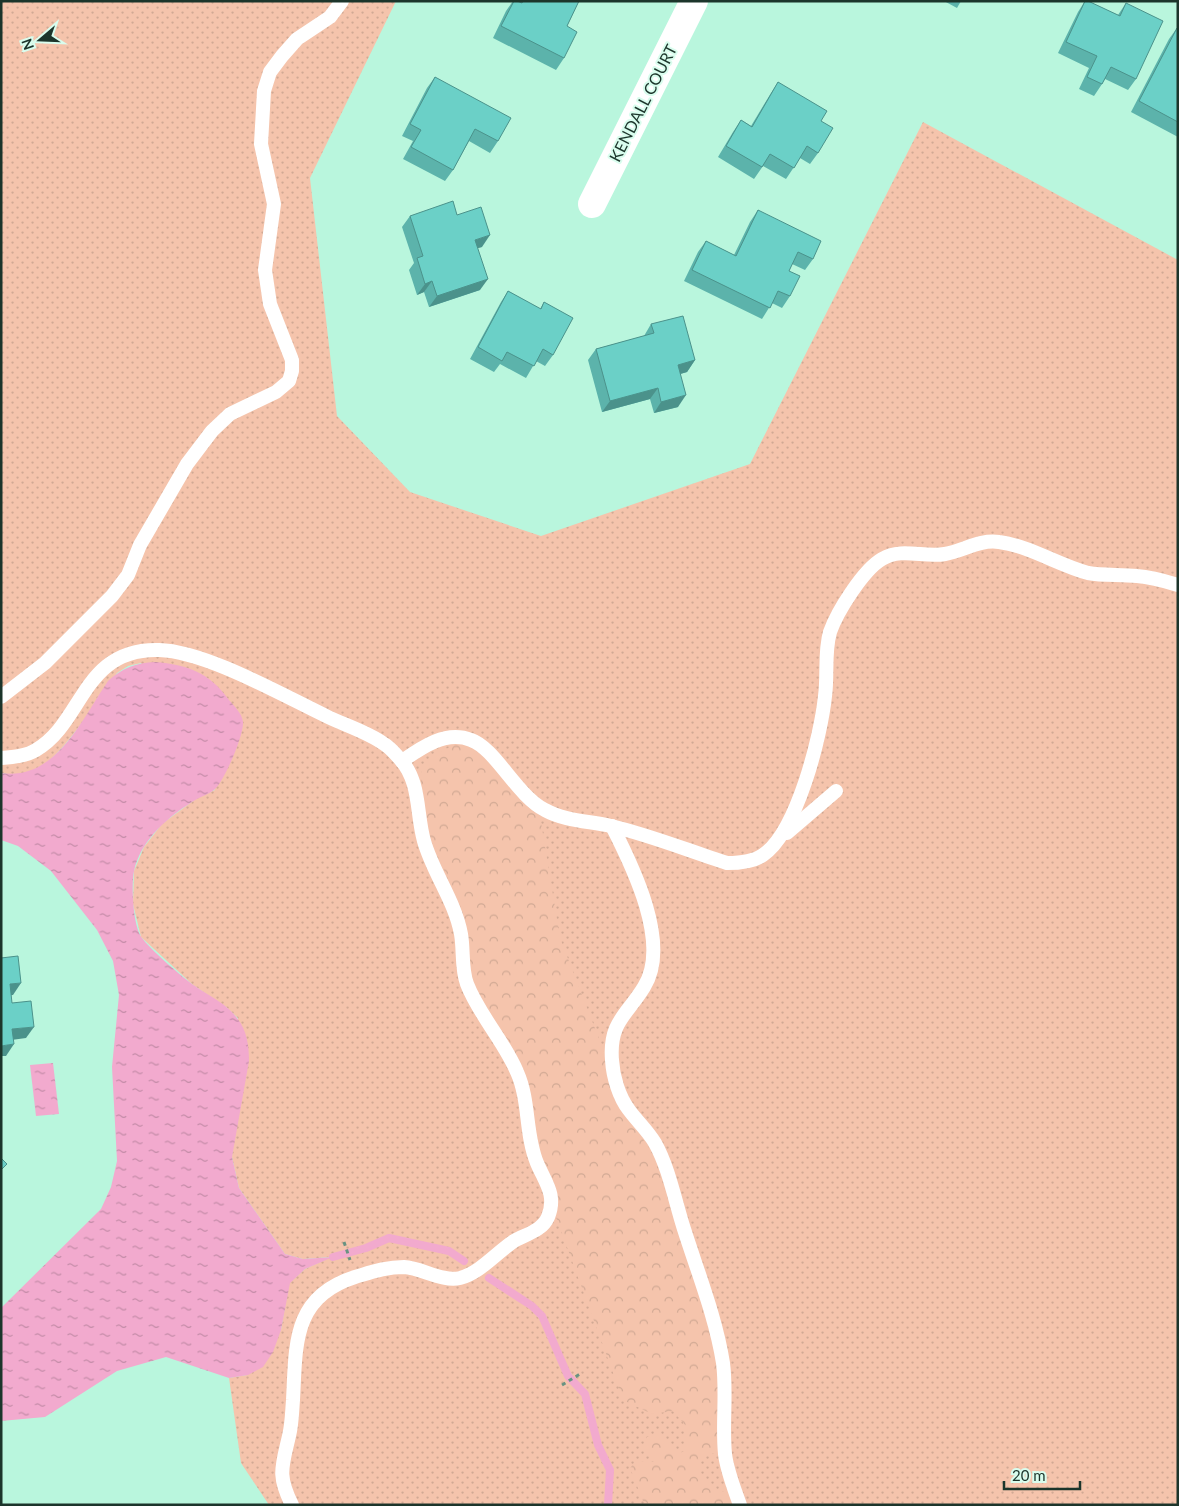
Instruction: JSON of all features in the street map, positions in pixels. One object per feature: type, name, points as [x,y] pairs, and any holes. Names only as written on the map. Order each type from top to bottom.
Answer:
[{"type":"street","name":"KENDALL COURT","points":[[592,204],[694,1]]},
{"type":"lane","points":[[1,697],[45,663],[112,596],[128,575],[140,545],[183,472],[212,431],[230,414],[276,392],[289,381],[292,371],[292,360],[270,304],[265,270],[274,204],[261,144],[264,91],[270,72],[282,56],[297,39],[330,16],[342,1]]},
{"type":"lane","points":[[777,842],[794,811],[810,762],[825,695],[830,632],[839,614],[871,566],[884,558],[898,553],[946,554],[977,544],[998,542],[1016,546],[1068,567],[1091,573],[1137,576],[1178,585]]},
{"type":"lane","points":[[1,758],[34,752],[45,744],[102,669],[139,652],[160,650],[213,663],[384,743],[402,761],[409,772],[420,809],[423,837],[432,864],[449,899],[461,933],[465,977],[469,989],[502,1041],[519,1076],[528,1110],[531,1141],[538,1165],[547,1178],[552,1194],[550,1208],[547,1220],[538,1230],[516,1240],[462,1277],[445,1277],[408,1268],[386,1267],[332,1286],[314,1302],[300,1324],[296,1340],[292,1424],[282,1462],[283,1486],[292,1505]]},
{"type":"lane","points":[[402,761],[424,746],[449,737],[472,740],[489,754],[525,797],[544,810],[564,818],[612,826],[727,863],[744,863],[762,856],[806,815],[836,791]]},
{"type":"lane","points":[[612,826],[641,889],[651,928],[654,957],[650,976],[644,988],[617,1023],[613,1036],[612,1061],[619,1092],[628,1109],[655,1142],[667,1173],[715,1326],[725,1383],[725,1455],[740,1505]]},
{"type":"path","points":[[344,1242],[351,1265]]},
{"type":"path","points":[[562,1385],[580,1374]]},
{"type":"green space","points":[[1,1],[396,1],[310,178],[337,416],[410,492],[541,536],[750,464],[923,122],[1178,260],[1178,1505],[269,1505],[241,1463],[229,1378],[247,1375],[281,1330],[289,1283],[305,1269],[331,1257],[303,1259],[285,1254],[239,1188],[232,1157],[238,1018],[226,1007],[193,985],[141,937],[133,904],[134,871],[144,847],[162,824],[197,798],[215,790],[141,663],[128,666],[117,673],[68,741],[45,764],[27,773],[1,773]]},
{"type":"green space","points":[[456,744],[472,747],[481,753],[530,809],[540,816],[560,938],[606,1057],[618,1103],[649,1148],[659,1172],[699,1294],[716,1356],[720,1383],[719,1451],[702,1458],[699,1471],[712,1487],[729,1494],[733,1505],[651,1505],[643,1501],[630,1468],[636,1461],[658,1462],[642,1448],[647,1437],[660,1434],[671,1444],[675,1454],[686,1451],[686,1426],[673,1411],[652,1414],[623,1400],[556,1217],[558,1203],[555,1184],[541,1157],[524,1073],[508,1039],[481,999],[471,977],[469,945],[463,913],[429,836],[420,774],[434,755]]},
{"type":"water","points":[[155,662],[178,665],[205,676],[221,690],[235,707],[243,722],[237,747],[218,785],[214,790],[187,805],[167,820],[143,848],[133,877],[134,906],[139,933],[167,963],[190,982],[228,1008],[245,1033],[249,1061],[232,1157],[239,1188],[285,1254],[303,1259],[333,1257],[305,1269],[290,1283],[281,1330],[273,1352],[263,1367],[248,1375],[229,1378],[166,1357],[117,1371],[45,1417],[1,1421],[1,1308],[101,1209],[111,1187],[117,1161],[112,1067],[119,995],[113,961],[97,930],[51,871],[18,846],[1,840],[1,773],[20,773],[37,767],[52,757],[77,729],[108,681],[130,667]]},
{"type":"water","points":[[53,1063],[59,1114],[36,1116],[30,1065]]},
{"type":"building","points":[[514,1],[522,3],[523,1],[579,1],[567,26],[577,32],[564,58],[501,26]]},
{"type":"building","points":[[1085,1],[1120,16],[1126,3],[1163,21],[1136,79],[1111,67],[1102,84],[1087,77],[1097,56],[1066,42]]},
{"type":"building","points":[[1178,28],[1178,122],[1139,101]]},
{"type":"building","points":[[435,77],[511,118],[498,141],[475,129],[453,170],[411,147],[421,130],[410,124]]},
{"type":"building","points":[[778,82],[827,111],[821,121],[833,128],[818,153],[807,146],[794,168],[770,154],[762,167],[726,146],[741,120],[752,127]]},
{"type":"building","points":[[453,201],[457,215],[481,207],[490,235],[475,240],[488,279],[437,296],[432,281],[425,284],[417,258],[423,256],[410,216]]},
{"type":"building","points":[[758,210],[821,241],[813,259],[798,252],[789,271],[800,276],[790,296],[778,291],[770,308],[692,270],[706,241],[736,256]]},
{"type":"building","points":[[508,291],[541,309],[544,302],[573,318],[553,355],[543,349],[534,366],[507,352],[502,361],[478,347]]},
{"type":"building","points":[[683,316],[695,360],[678,365],[686,395],[661,402],[658,388],[610,401],[596,349],[654,333],[651,324]]},
{"type":"building","points":[[18,956],[21,983],[10,984],[12,1003],[31,1001],[34,1027],[12,1029],[14,1044],[1,1046],[1,958]]},
{"type":"building","points":[[1,1158],[7,1164],[1,1170]]},
{"type":"waterway","points":[[333,1257],[366,1248],[389,1238],[449,1251],[464,1261]]},
{"type":"waterway","points":[[489,1278],[532,1306],[542,1316],[568,1376],[585,1394],[598,1445],[610,1470],[608,1505]]}]
